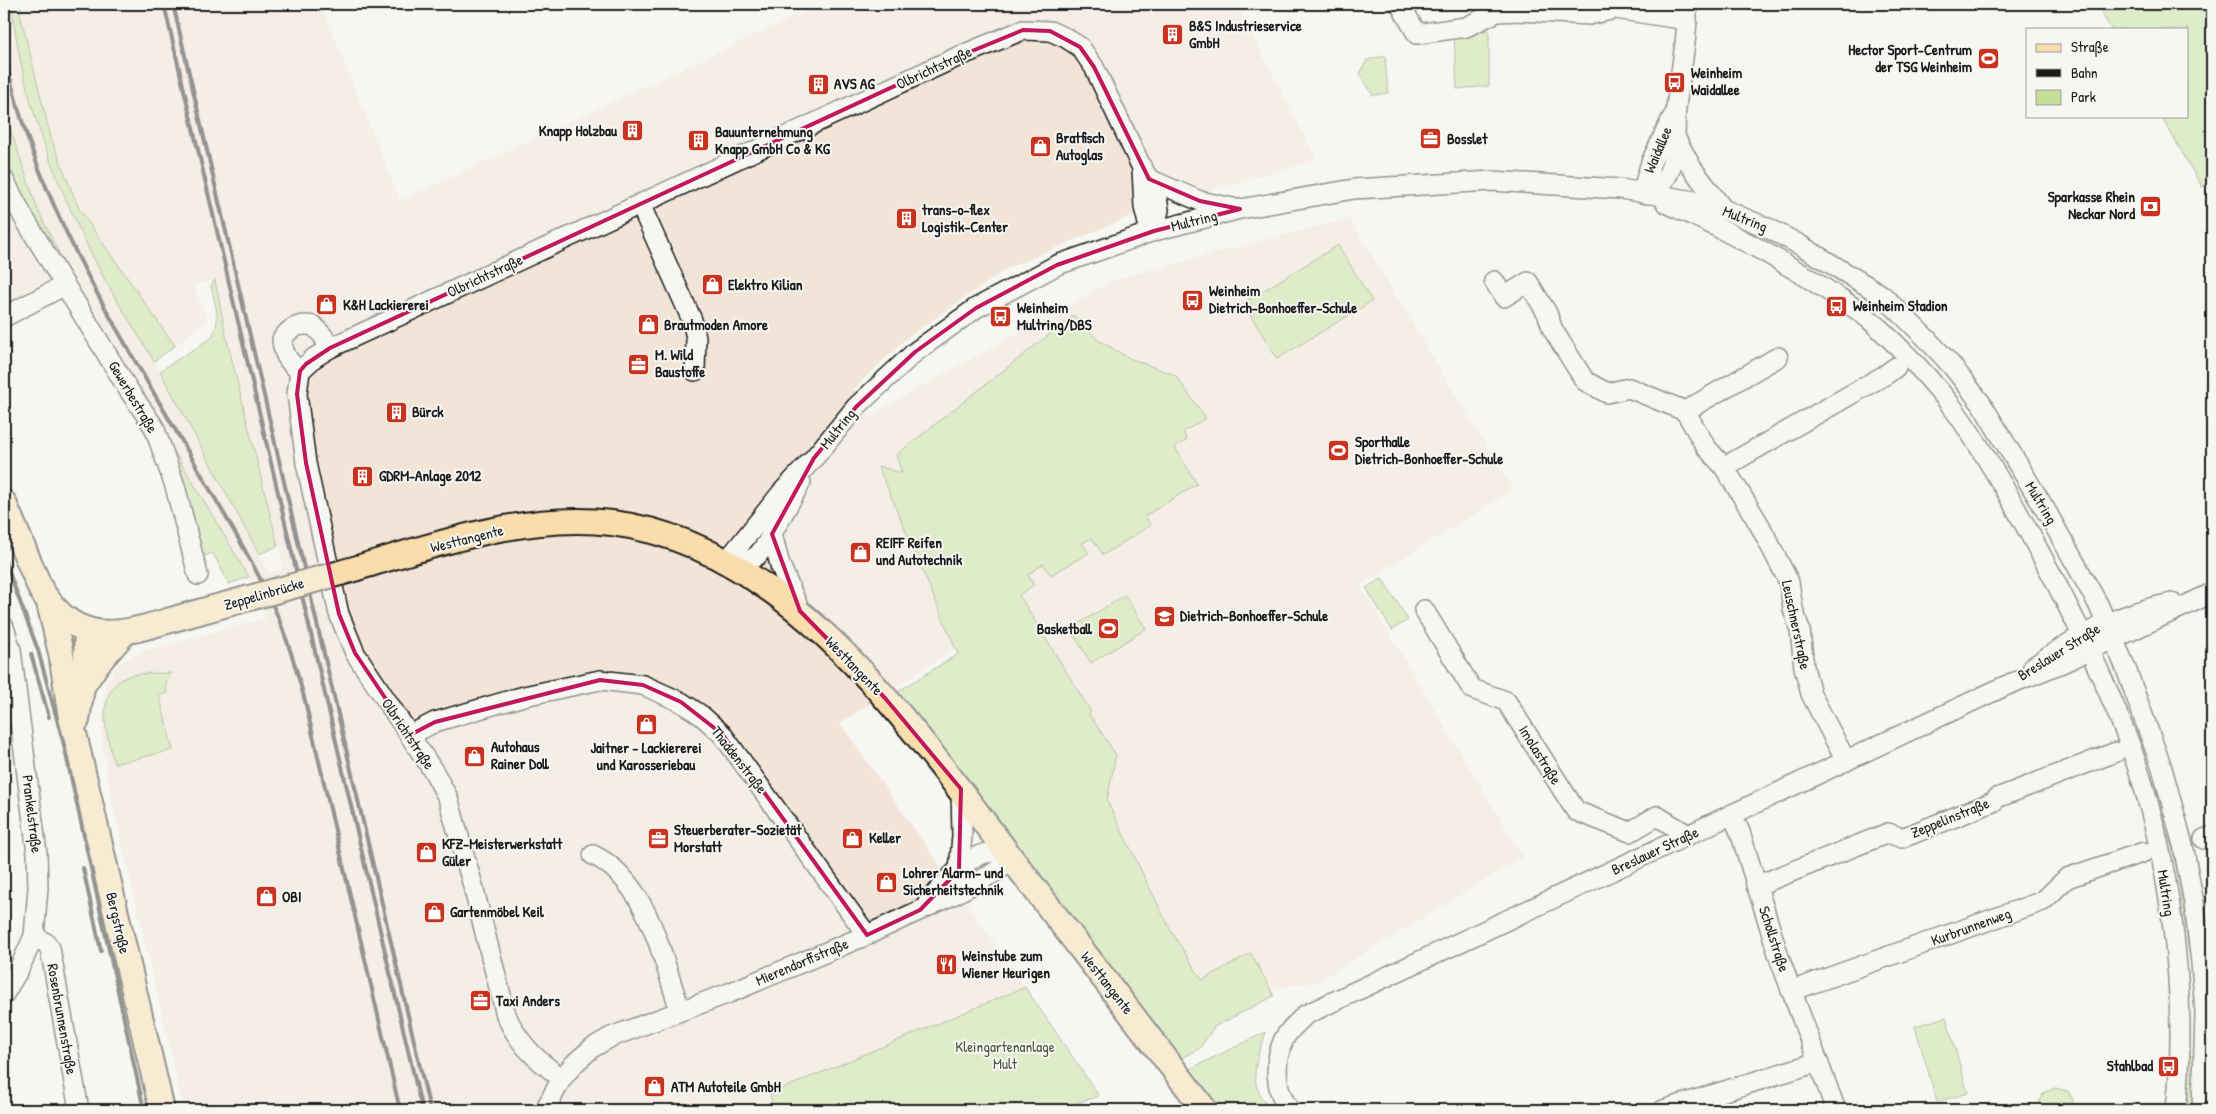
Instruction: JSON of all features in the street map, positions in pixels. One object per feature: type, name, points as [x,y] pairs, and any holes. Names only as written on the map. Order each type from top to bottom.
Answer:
[{"type":"main road","points":[[4,503],[32,574],[49,603],[65,619],[87,630],[107,634],[124,633]]},
{"type":"main road","name":"Westtangente","points":[[340,573],[483,533],[562,520],[614,523],[668,536],[732,565],[800,611],[885,698],[961,789],[1010,856],[1205,1110]]},
{"type":"main road","name":"Zeppelinbrücke","points":[[124,633],[340,573]]},
{"type":"main road","name":"Bergstraße","points":[[49,603],[61,654],[73,682],[75,735],[162,1110]]},
{"type":"main road","points":[[73,682],[75,648],[87,630]]},
{"type":"main road","points":[[73,682],[97,664],[124,633]]},
{"type":"street","name":"Waidallee","points":[[1400,4],[1417,34],[1466,27],[1497,12],[1518,7],[1589,15],[1615,9],[1687,12],[1686,48],[1676,108],[1673,155],[1666,177],[1658,187],[1644,193]]},
{"type":"street","name":"Olbrichtstraße","points":[[562,1078],[533,1056],[514,1033],[506,1015],[448,798],[434,772],[355,653],[339,614],[306,463],[297,394],[300,371],[314,358],[330,348],[955,58],[1010,34],[1036,29],[1050,31],[1066,38],[1080,48],[1094,67],[1146,174],[1144,207],[1152,232]]},
{"type":"street","name":"Waidallee","points":[[1644,193],[1651,162],[1676,108]]},
{"type":"street","name":"Waidallee","points":[[1675,137],[1692,168],[1723,209]]},
{"type":"street","points":[[1146,174],[1200,201],[1240,209]]},
{"type":"street","name":"Gewerbestraße","points":[[4,180],[24,218],[128,389],[154,427],[175,486],[198,575]]},
{"type":"street","name":"Multring","points":[[732,565],[782,492],[814,458],[856,407],[914,352],[976,308],[1057,266],[1152,232],[1240,209],[1354,189],[1492,181],[1620,189],[1694,201],[1723,209],[1800,244],[1882,295],[1952,366],[1981,403],[2049,516],[2110,631],[2129,675],[2162,768],[2183,845],[2194,903],[2201,1004],[2202,1110]]},
{"type":"street","name":"Multring","points":[[1644,193],[1715,225],[1793,267],[1866,316],[1911,359],[1960,419],[2028,531],[2087,642],[2127,739],[2152,817],[2161,860],[2176,964],[2201,1004],[2176,1110]]},
{"type":"street","points":[[640,204],[692,320],[696,338],[695,371]]},
{"type":"street","points":[[1494,281],[1504,296],[1528,282],[1547,313],[1553,330],[1585,382],[1607,393],[1629,388],[1685,411],[1778,357]]},
{"type":"street","points":[[4,317],[65,285]]},
{"type":"street","points":[[300,371],[290,363],[283,349],[282,339],[294,327],[314,326],[330,348]]},
{"type":"street","points":[[1724,467],[1885,376],[1896,367]]},
{"type":"street","name":"Leuschnerstraße","points":[[1685,411],[1706,447],[1724,467],[1758,522],[1789,582],[1793,609],[1800,630],[1804,667],[1812,694],[1846,761]]},
{"type":"street","name":"Multring","points":[[732,565],[758,555],[772,534],[814,458]]},
{"type":"street","points":[[772,534],[780,565],[800,611]]},
{"type":"street","name":"Breslauer Straße","points":[[1290,1110],[1285,1105],[1278,1083],[1277,1060],[1285,1037],[1305,1015],[2005,686],[2110,631],[2206,596]]},
{"type":"street","name":"Imolastraße","points":[[1424,610],[1472,690],[1506,701],[1576,811],[1630,832],[1657,816],[1688,835]]},
{"type":"street","name":"Prankelstraße","points":[[4,627],[11,650],[37,853],[38,888],[34,936],[20,969],[4,994]]},
{"type":"street","name":"Thaddenstraße","points":[[410,735],[444,719],[524,696],[600,680],[643,686],[681,702],[701,715],[722,734],[867,935]]},
{"type":"street","name":"Zeppelinstraße","points":[[1756,886],[1888,833],[1902,838],[1993,802],[1997,798],[2116,752]]},
{"type":"street","points":[[959,870],[962,836],[961,789]]},
{"type":"street","name":"Schollstraße","points":[[1732,814],[1740,832],[1756,886],[1792,991],[1836,1110]]},
{"type":"street","name":"Mierendorffstraße","points":[[545,1110],[562,1078],[592,1048],[611,1037],[730,993],[867,935],[920,910],[990,875],[1010,856],[996,850],[986,851],[969,861],[920,910]]},
{"type":"street","name":"Kurbrunnenweg","points":[[1792,991],[2042,901],[2067,878],[2144,852]]},
{"type":"street","points":[[593,855],[615,868],[644,908],[680,1010]]},
{"type":"street","name":"Rosenbrunnenstraße","points":[[34,936],[46,943],[50,948],[79,1110]]},
{"type":"street","points":[[1663,1110],[1818,1062]]},
{"type":"highlighted area","points":[[1023,30],[1050,31],[1080,47],[1094,67],[1149,179],[1200,201],[1240,209],[1154,231],[1057,265],[976,308],[915,352],[856,407],[814,458],[772,534],[800,611],[885,698],[961,789],[959,870],[920,910],[867,935],[722,734],[681,702],[643,685],[600,680],[435,722],[410,735],[355,653],[339,614],[306,463],[297,394],[300,371],[306,364],[330,348],[955,58]]},
{"type":"shaded area","points":[[4,4],[12,4],[24,76],[46,149],[71,212],[106,281],[160,371],[269,573],[284,568],[226,336],[215,280],[194,285],[207,320],[175,346],[79,209],[51,138],[20,14],[21,4],[321,4],[400,201],[821,4],[1236,4],[1317,160],[1152,207],[1008,268],[908,337],[854,389],[870,415],[1116,279],[1349,218],[1513,490],[1360,585],[1523,857],[1319,981],[1212,1000],[958,647],[840,723],[1025,987],[770,1094],[774,1110],[184,1110],[111,797],[101,734],[106,683],[119,663],[143,651],[266,618],[249,577],[76,289],[4,328],[4,172],[66,267],[38,210],[4,111]]},
{"type":"green space","points":[[12,4],[21,4],[20,14],[51,138],[79,209],[175,346],[154,361],[105,280],[58,181],[33,111],[16,39]]},
{"type":"green space","points":[[2096,4],[2212,4],[2212,182],[2202,187],[2162,118],[2188,118],[2188,28],[2110,28]]},
{"type":"green space","points":[[1489,30],[1489,86],[1457,89],[1454,33]]},
{"type":"green space","points":[[1385,56],[1388,93],[1373,95],[1360,74],[1367,60]]},
{"type":"green space","points":[[4,111],[38,210],[66,268],[61,269],[4,172]]},
{"type":"green space","points":[[1338,245],[1372,301],[1277,359],[1243,303]]},
{"type":"green space","points":[[215,280],[226,336],[278,546],[259,554],[160,371],[211,338],[217,319],[211,286]]},
{"type":"green space","points":[[1074,315],[1098,340],[1131,359],[1175,375],[1206,418],[1183,432],[1187,440],[1175,447],[1197,484],[1145,516],[1151,525],[1103,555],[1092,538],[1082,543],[1089,553],[1051,575],[1043,564],[1028,575],[1034,585],[1019,595],[1091,712],[1089,714],[1116,755],[1107,801],[1171,931],[1202,980],[1251,953],[1274,996],[1214,1027],[1200,1048],[1174,1062],[894,694],[958,654],[878,466],[902,473],[896,455]]},
{"type":"green space","points":[[158,424],[249,577],[229,584],[213,553],[201,557]]},
{"type":"green space","points":[[1382,578],[1408,620],[1392,630],[1366,588]]},
{"type":"green space","name":"Basketball","points":[[1125,595],[1146,629],[1091,663],[1070,629]]},
{"type":"green space","points":[[146,673],[172,673],[166,683],[167,693],[159,695],[173,750],[114,764],[105,719],[108,697],[113,687],[127,676]]},
{"type":"green space","points":[[2114,678],[2137,735],[2176,847],[2193,953],[2189,953],[2172,847],[2111,680]]},
{"type":"green space","name":"Kleingartenanlage Mult","points":[[1025,987],[1099,1096],[1055,1110],[774,1110],[770,1094]]},
{"type":"green space","points":[[1946,1017],[1968,1093],[1937,1102],[1915,1026]]},
{"type":"green space","points":[[1266,1032],[1255,1072],[1258,1090],[1271,1110],[1216,1110],[1184,1072]]},
{"type":"green space","points":[[2187,1056],[2198,1056],[2195,1110],[2184,1110]]},
{"type":"green space","points":[[2055,1088],[2068,1091],[2073,1100],[2071,1110],[2039,1110],[2037,1106],[2043,1093]]},
{"type":"railway","points":[[164,4],[422,1110]]},
{"type":"railway","points":[[173,4],[430,1110]]},
{"type":"railway","points":[[4,51],[19,110],[38,166],[61,221],[115,326],[248,555],[264,585],[281,625],[305,701],[400,1110]]},
{"type":"railway","points":[[4,559],[38,650],[64,745],[144,1110]]},
{"type":"railway","points":[[31,654],[49,717]]},
{"type":"railway","points":[[83,868],[101,951]]},
{"type":"place","name":"B&S Industrieservice GmbH","points":[[1173,35]]},
{"type":"place","name":"Hector Sport-Centrum der TSG Weinheim","points":[[1988,59]]},
{"type":"place","name":"Weinheim Waidallee","points":[[1675,82]]},
{"type":"place","name":"AVS AG","points":[[818,84]]},
{"type":"place","name":"Knapp Holzbau","points":[[633,131]]},
{"type":"place","name":"Bosslet","points":[[1431,139]]},
{"type":"place","name":"Bauunternehmung Knapp GmbH Co & KG","points":[[699,141]]},
{"type":"place","name":"Bratfisch Autoglas","points":[[1040,147]]},
{"type":"place","name":"Sparkasse Rhein Neckar Nord","points":[[2151,206]]},
{"type":"place","name":"trans-o-flex Logistik-Center","points":[[906,219]]},
{"type":"place","name":"Elektro Kilian","points":[[712,285]]},
{"type":"place","name":"Weinheim Dietrich-Bonhoeffer-Schule","points":[[1193,300]]},
{"type":"place","name":"K&H Lackiererei","points":[[327,305]]},
{"type":"place","name":"Weinheim Stadion","points":[[1837,306]]},
{"type":"place","name":"Weinheim Multring/DBS","points":[[1001,317]]},
{"type":"place","name":"Brautmoden Amore","points":[[648,325]]},
{"type":"place","name":"M. Wild Baustoffe","points":[[639,364]]},
{"type":"place","name":"Bürck","points":[[396,412]]},
{"type":"place","name":"Sporthalle Dietrich-Bonhoeffer-Schule","points":[[1339,451]]},
{"type":"place","name":"GDRM-Anlage 2012","points":[[363,476]]},
{"type":"place","name":"REIFF Reifen und Autotechnik","points":[[860,552]]},
{"type":"place","name":"Dietrich-Bonhoeffer-Schule","points":[[1164,616]]},
{"type":"place","name":"Basketball","points":[[1108,629]]},
{"type":"place","name":"Jaitner - Lackiererei und Karosseriebau","points":[[646,725]]},
{"type":"place","name":"Autohaus Rainer Doll","points":[[475,756]]},
{"type":"place","name":"Keller","points":[[853,838]]},
{"type":"place","name":"Steuerberater-Sozietät Morstatt","points":[[658,839]]},
{"type":"place","name":"KFZ-Meisterwerkstatt Güler","points":[[426,853]]},
{"type":"place","name":"Lohrer Alarm- und Sicherheitstechnik","points":[[887,882]]},
{"type":"place","name":"OBI","points":[[266,897]]},
{"type":"place","name":"Gartenmöbel Keil","points":[[434,912]]},
{"type":"place","name":"Weinstube zum Wiener Heurigen","points":[[946,965]]},
{"type":"place","name":"Taxi Anders","points":[[480,1001]]},
{"type":"place","name":"Stahlbad","points":[[2169,1066]]},
{"type":"place","name":"ATM Autoteile GmbH","points":[[655,1087]]}]
